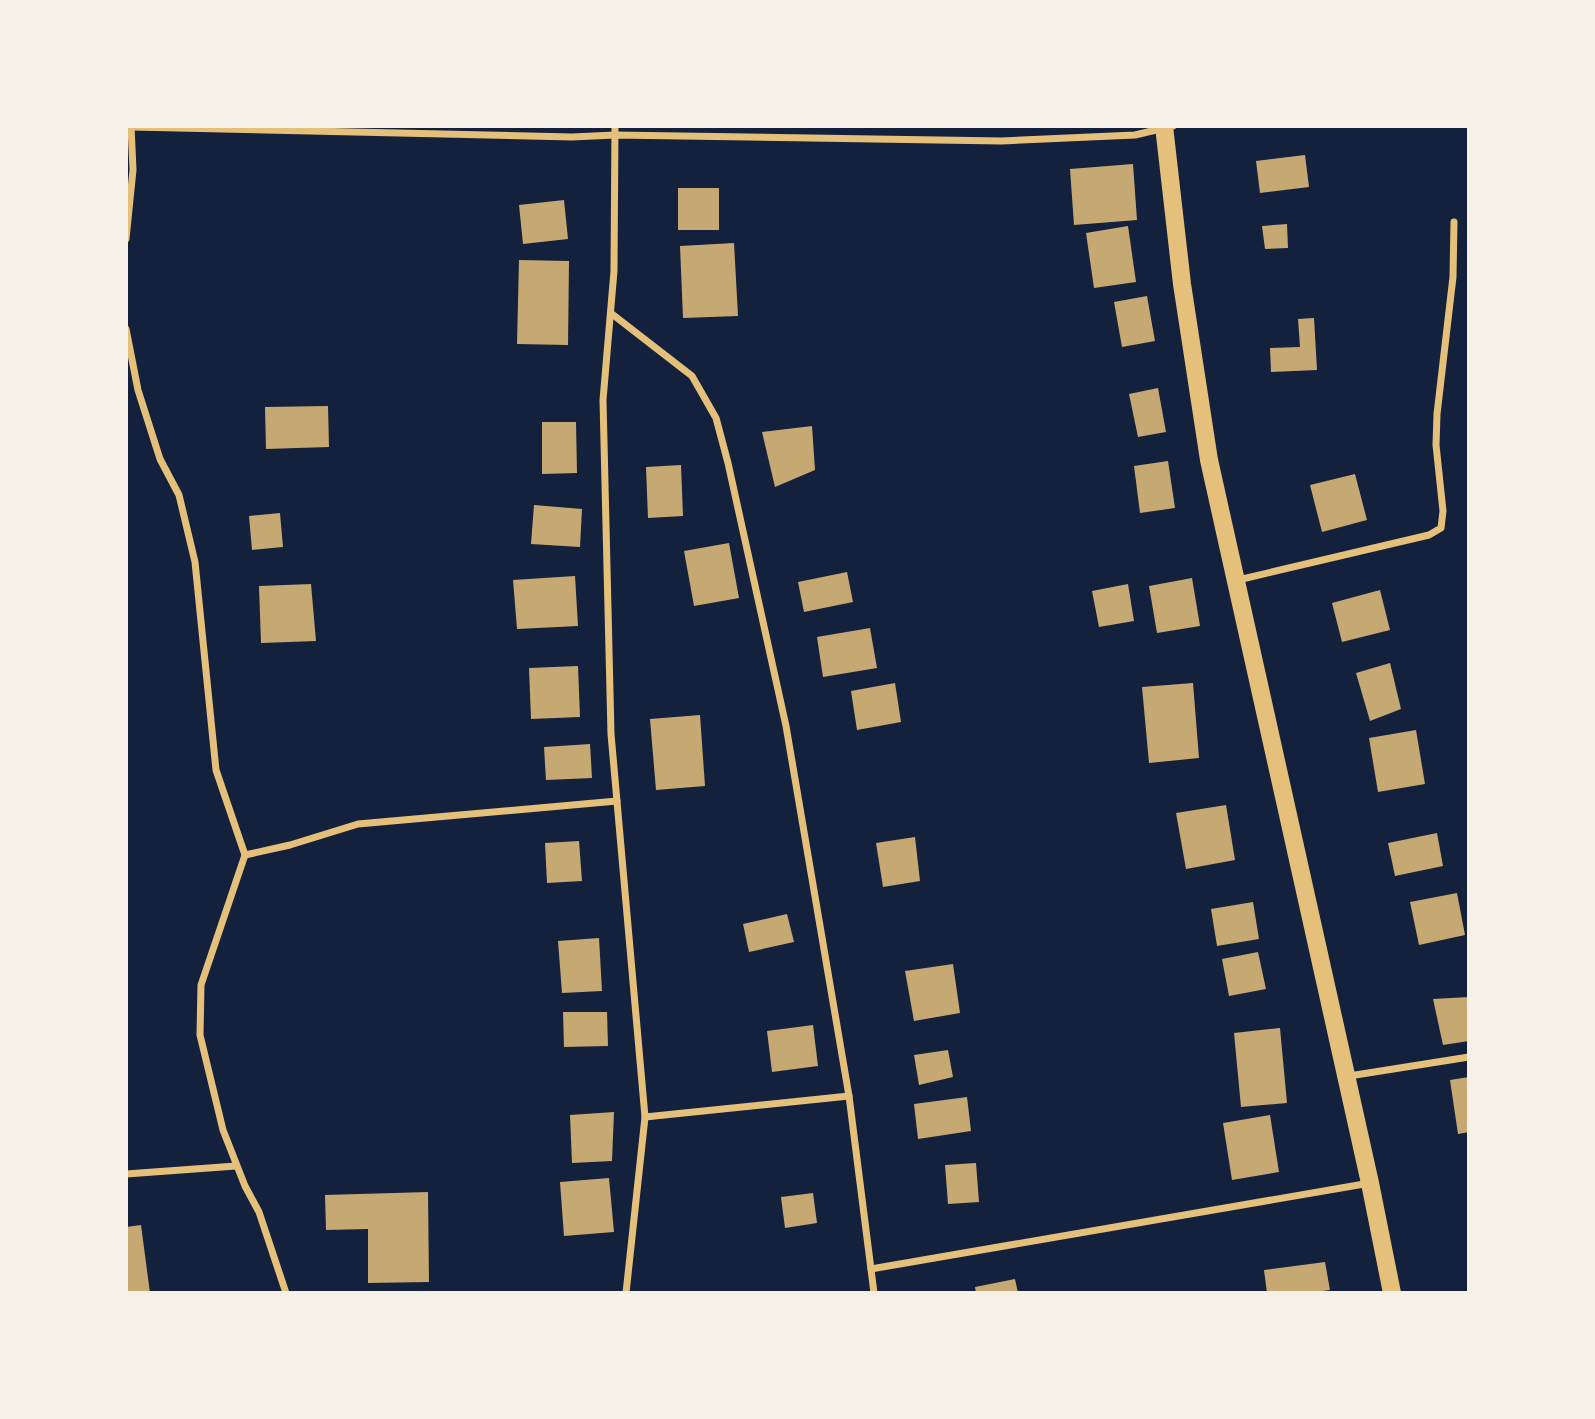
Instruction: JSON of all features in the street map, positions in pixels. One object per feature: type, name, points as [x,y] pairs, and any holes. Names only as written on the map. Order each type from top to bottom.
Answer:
[{"type":"main road","points":[[1167,127],[1182,284],[1209,460],[1370,1183],[1392,1293]]},
{"type":"street","points":[[615,126],[612,314],[603,400],[611,734],[645,1118],[626,1293]]},
{"type":"street","points":[[126,239],[132,170],[132,127],[558,137],[615,135],[1002,141],[1135,135],[1167,127]]},
{"type":"street","points":[[1236,580],[1429,535],[1441,528],[1443,512],[1436,445],[1437,414],[1453,277],[1454,222]]},
{"type":"street","points":[[612,314],[692,376],[716,418],[786,726],[849,1096],[874,1293]]},
{"type":"street","points":[[126,329],[141,402],[160,459],[179,495],[195,562],[216,770],[245,855],[201,985],[200,1035],[223,1130],[236,1166],[258,1212],[286,1293]]},
{"type":"street","points":[[245,855],[290,845],[358,824],[617,801]]},
{"type":"street","points":[[1345,1077],[1469,1057]]},
{"type":"street","points":[[645,1118],[849,1096]]},
{"type":"street","points":[[126,1174],[236,1166]]},
{"type":"street","points":[[871,1269],[1370,1183]]},
{"type":"building","points":[[1305,155],[1309,187],[1260,193],[1256,161]]},
{"type":"building","points":[[1133,164],[1137,220],[1074,225],[1070,169]]},
{"type":"building","points":[[678,188],[719,188],[719,230],[678,230]]},
{"type":"building","points":[[564,200],[568,239],[523,244],[519,205]]},
{"type":"building","points":[[1287,224],[1288,248],[1265,249],[1262,226]]},
{"type":"building","points":[[1128,226],[1136,282],[1094,288],[1086,233]]},
{"type":"building","points":[[734,243],[738,316],[683,318],[680,246]]},
{"type":"building","points":[[519,260],[569,261],[568,345],[517,344]]},
{"type":"building","points":[[1147,296],[1155,341],[1122,347],[1114,302]]},
{"type":"building","points":[[1314,318],[1317,370],[1271,372],[1270,348],[1300,347],[1298,319]]},
{"type":"building","points":[[1158,388],[1166,432],[1138,437],[1129,394]]},
{"type":"building","points":[[328,406],[329,447],[266,449],[265,407]]},
{"type":"building","points":[[542,422],[576,422],[577,473],[542,474]]},
{"type":"building","points":[[812,426],[815,470],[775,487],[762,432]]},
{"type":"building","points":[[1168,461],[1175,508],[1140,513],[1134,466]]},
{"type":"building","points":[[681,465],[683,516],[648,518],[646,467]]},
{"type":"building","points":[[1355,474],[1367,520],[1322,532],[1310,485]]},
{"type":"building","points":[[534,505],[582,509],[580,547],[531,544]]},
{"type":"building","points":[[280,513],[283,547],[252,550],[249,516]]},
{"type":"building","points":[[729,543],[739,598],[694,606],[684,551]]},
{"type":"building","points":[[847,572],[853,602],[804,612],[798,582]]},
{"type":"building","points":[[575,576],[578,626],[517,629],[513,580]]},
{"type":"building","points":[[1192,578],[1200,626],[1157,633],[1149,586]]},
{"type":"building","points":[[311,584],[316,641],[261,643],[259,586]]},
{"type":"building","points":[[1128,584],[1134,621],[1099,627],[1092,591]]},
{"type":"building","points":[[1380,590],[1390,630],[1342,642],[1332,603]]},
{"type":"building","points":[[870,628],[877,668],[823,677],[817,637]]},
{"type":"building","points":[[1390,663],[1401,709],[1370,721],[1356,673]]},
{"type":"building","points":[[578,666],[580,717],[531,719],[529,668]]},
{"type":"building","points":[[895,683],[901,722],[857,730],[851,691]]},
{"type":"building","points":[[1193,683],[1199,758],[1149,763],[1142,687]]},
{"type":"building","points":[[700,715],[705,786],[656,790],[650,719]]},
{"type":"building","points":[[1416,730],[1425,784],[1378,792],[1369,738]]},
{"type":"building","points":[[590,744],[592,778],[546,780],[544,747]]},
{"type":"building","points":[[1226,805],[1235,860],[1186,869],[1176,813]]},
{"type":"building","points":[[1437,833],[1443,866],[1395,876],[1388,843]]},
{"type":"building","points":[[915,837],[920,881],[883,887],[876,843]]},
{"type":"building","points":[[579,841],[582,881],[547,883],[545,843]]},
{"type":"building","points":[[1457,893],[1465,935],[1419,945],[1410,902]]},
{"type":"building","points":[[1253,902],[1259,939],[1217,946],[1211,909]]},
{"type":"building","points":[[787,914],[794,942],[749,952],[743,924]]},
{"type":"building","points":[[599,938],[602,991],[562,993],[558,941]]},
{"type":"building","points":[[1258,952],[1266,989],[1229,996],[1222,959]]},
{"type":"building","points":[[953,964],[960,1013],[914,1021],[905,971]]},
{"type":"building","points":[[1469,997],[1469,1041],[1443,1045],[1433,999]]},
{"type":"building","points":[[563,1012],[607,1012],[608,1046],[564,1047]]},
{"type":"building","points":[[813,1025],[818,1066],[772,1072],[767,1031]]},
{"type":"building","points":[[1280,1028],[1287,1103],[1241,1107],[1234,1033]]},
{"type":"building","points":[[948,1050],[953,1077],[919,1085],[914,1055]]},
{"type":"building","points":[[1469,1077],[1469,1132],[1458,1134],[1450,1080]]},
{"type":"building","points":[[967,1097],[971,1131],[918,1139],[914,1104]]},
{"type":"building","points":[[614,1112],[612,1161],[572,1163],[570,1115]]},
{"type":"building","points":[[1270,1115],[1279,1172],[1232,1180],[1223,1123]]},
{"type":"building","points":[[976,1163],[979,1202],[948,1204],[945,1165]]},
{"type":"building","points":[[609,1178],[614,1232],[564,1236],[560,1182]]},
{"type":"building","points":[[428,1192],[429,1282],[368,1283],[368,1229],[326,1230],[325,1195]]},
{"type":"building","points":[[813,1193],[817,1223],[785,1228],[781,1197]]},
{"type":"building","points":[[141,1225],[150,1293],[126,1293],[126,1227]]},
{"type":"building","points":[[1325,1262],[1330,1290],[1267,1293],[1264,1270]]},
{"type":"building","points":[[1015,1279],[1018,1293],[976,1293],[975,1287]]}]
